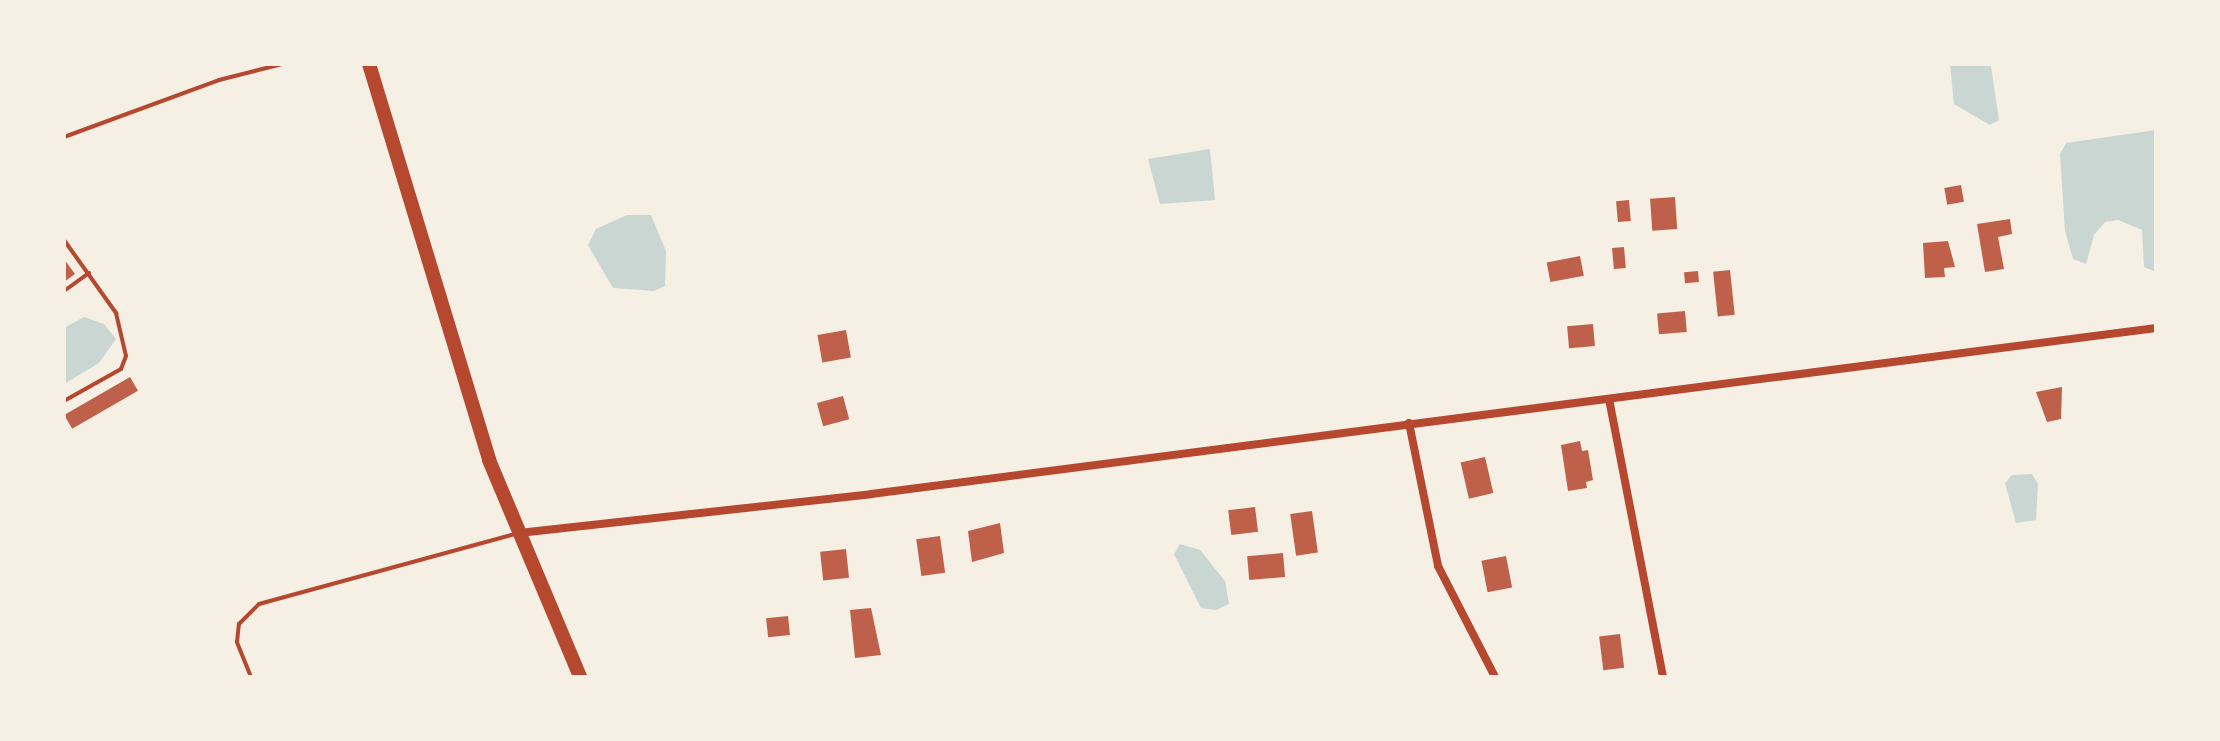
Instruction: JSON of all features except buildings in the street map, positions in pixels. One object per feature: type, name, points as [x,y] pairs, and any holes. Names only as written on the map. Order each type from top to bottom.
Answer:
[{"type":"main road","points":[[369,64],[464,385],[518,533],[580,677]]},
{"type":"street","points":[[518,533],[871,494],[2156,328]]},
{"type":"street","points":[[1609,399],[1663,677]]},
{"type":"street","points":[[1409,423],[1438,566],[1495,677]]},
{"type":"lane","points":[[64,137],[219,80],[282,64]]},
{"type":"lane","points":[[64,240],[116,313],[126,356],[121,369],[64,401]]},
{"type":"lane","points":[[64,291],[89,273]]},
{"type":"lane","points":[[251,677],[237,642],[239,624],[259,604],[518,533]]},
{"type":"shaded area","points":[[1950,64],[1991,66],[1999,120],[1990,125],[1954,104]]},
{"type":"shaded area","points":[[2156,130],[2156,272],[2144,267],[2142,230],[2118,220],[2105,222],[2094,235],[2086,264],[2073,259],[2065,231],[2060,154],[2066,143]]},
{"type":"shaded area","points":[[1210,149],[1215,200],[1160,204],[1148,159]]},
{"type":"shaded area","points":[[627,215],[651,215],[666,251],[665,286],[654,291],[613,288],[588,245],[596,229]]},
{"type":"shaded area","points":[[84,317],[104,324],[116,339],[99,363],[64,384],[64,328]]},
{"type":"shaded area","points":[[2032,474],[2038,484],[2036,520],[2016,523],[2005,483],[2012,475]]},
{"type":"shaded area","points":[[1180,544],[1200,550],[1225,581],[1229,604],[1216,610],[1201,608],[1174,554]]}]
